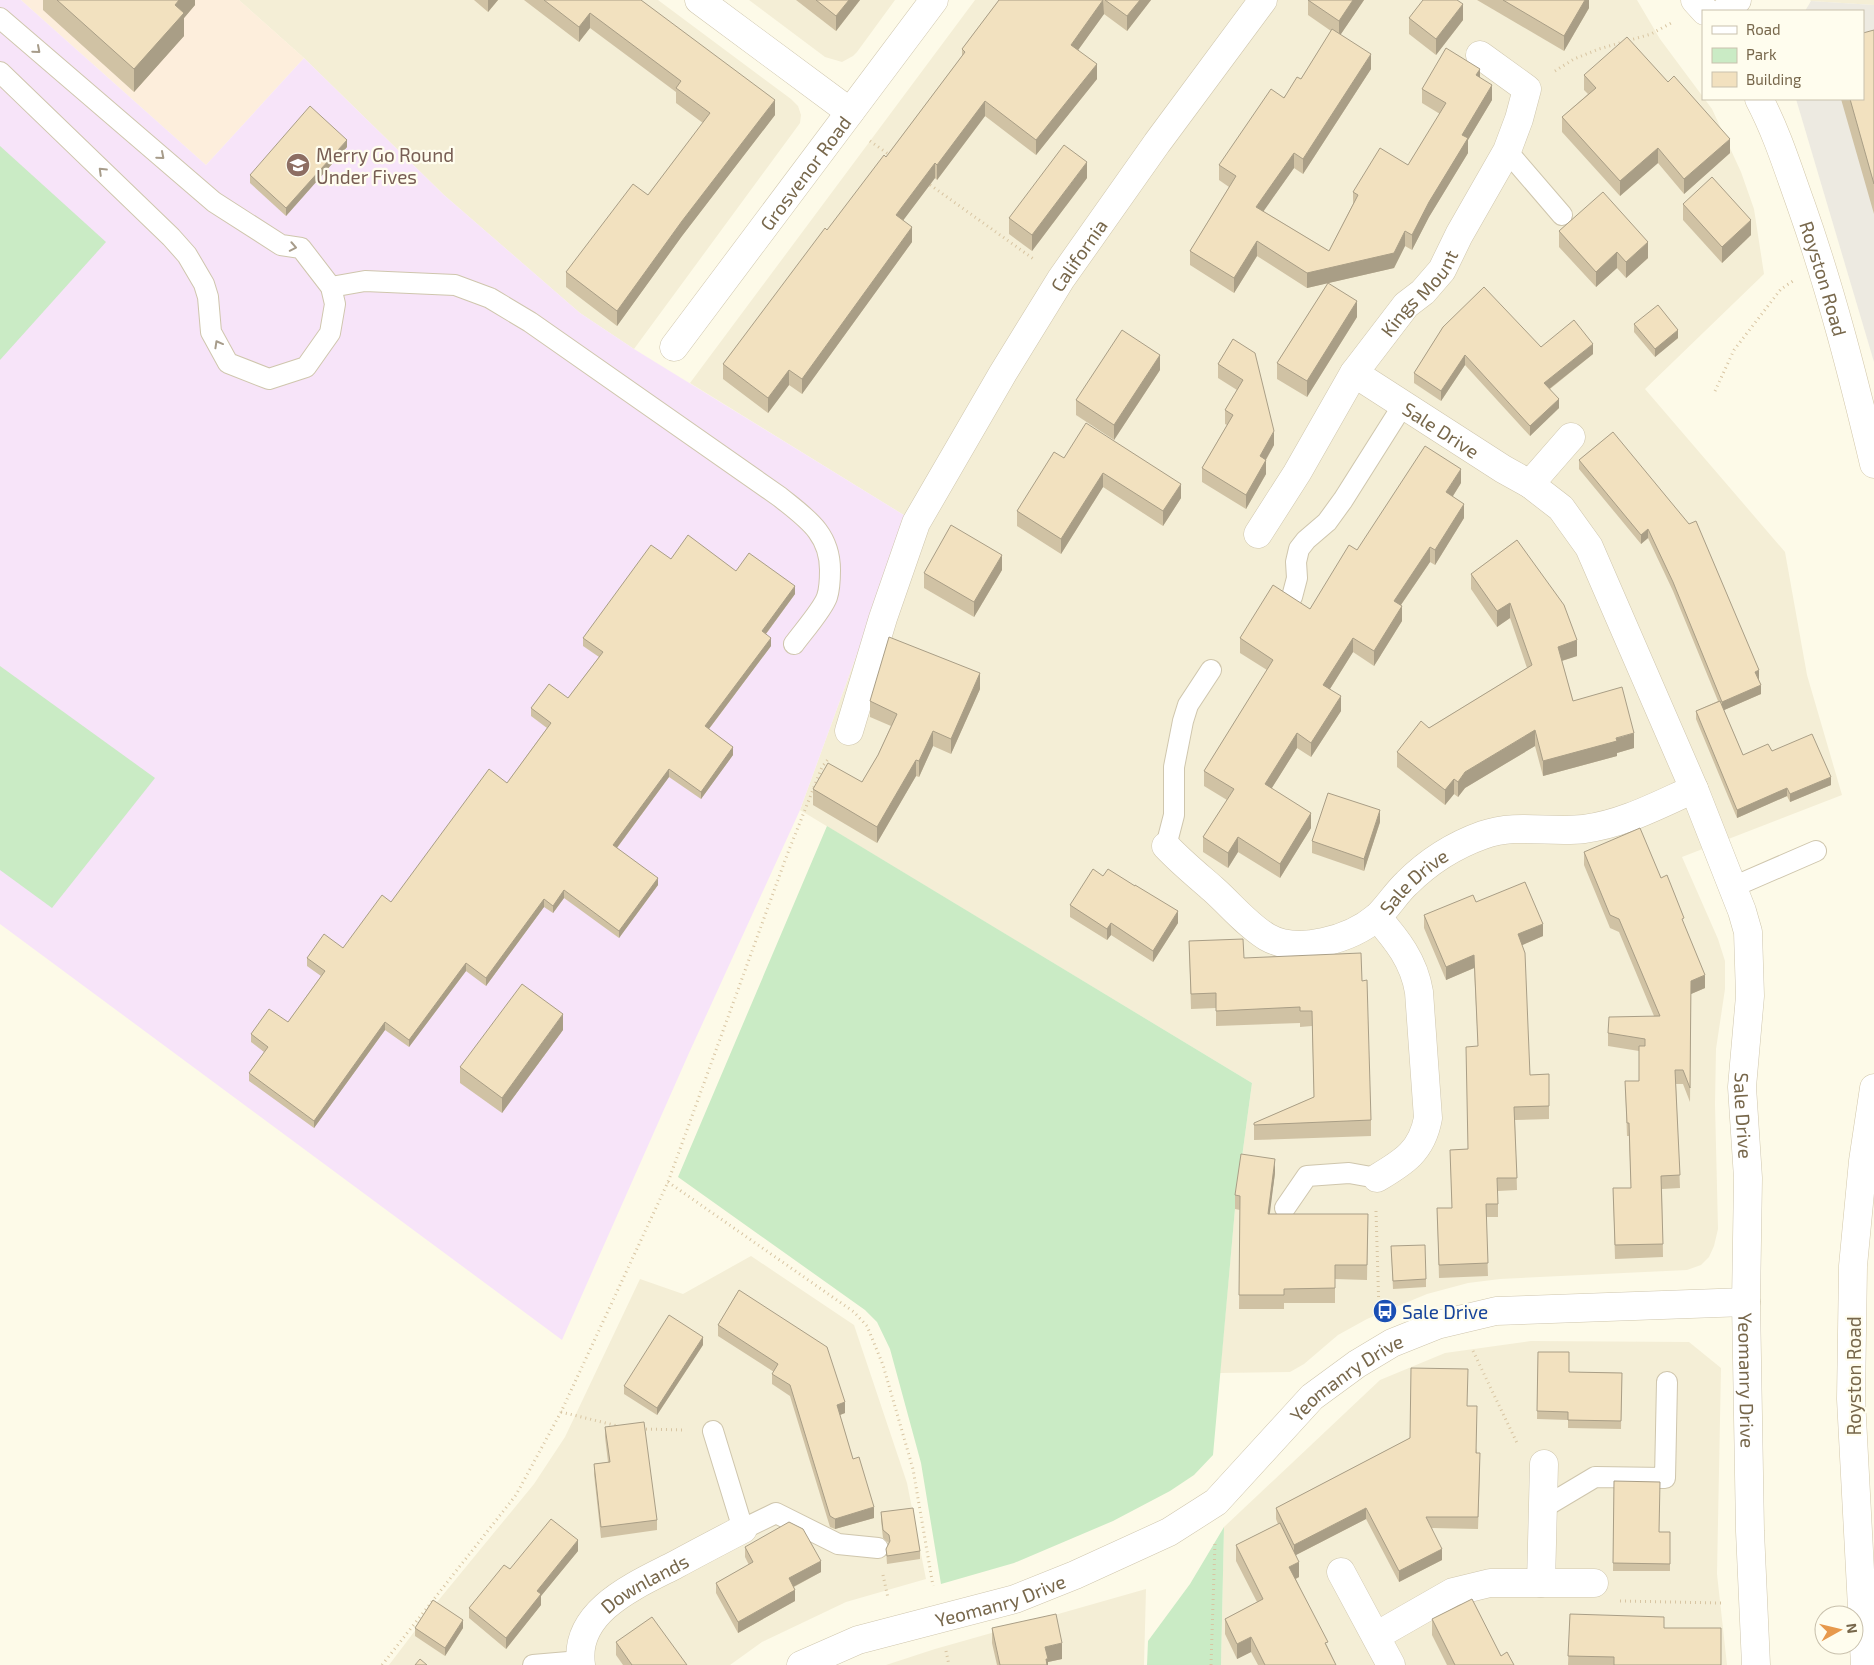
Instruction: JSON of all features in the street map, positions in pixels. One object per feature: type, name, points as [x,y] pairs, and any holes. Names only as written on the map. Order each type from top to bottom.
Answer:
[{"type":"street","points":[[700,0],[846,117]]},
{"type":"street","name":"Grosvenor Road","points":[[674,347],[934,0]]},
{"type":"street","name":"California","points":[[849,731],[883,618],[916,523],[998,381],[1061,279],[1157,143],[1263,0]]},
{"type":"street","points":[[1707,7],[1737,0]]},
{"type":"street","points":[[1480,55],[1527,89]]},
{"type":"street","name":"Kings Mount","points":[[1258,534],[1297,473],[1354,373],[1406,306],[1423,292],[1442,270],[1459,235],[1507,151],[1519,119],[1527,89]]},
{"type":"street","name":"Royston Road","points":[[1759,100],[1778,139],[1821,263],[1874,464]]},
{"type":"street","name":"Sale Drive","points":[[1354,373],[1403,406],[1530,484],[1561,508],[1589,547],[1694,789],[1733,887],[1748,932],[1750,996],[1742,1087],[1748,1178],[1746,1302]]},
{"type":"street","points":[[1530,484],[1571,436]]},
{"type":"street","name":"Sale Drive","points":[[1166,846],[1255,929],[1269,938],[1288,943],[1309,945],[1334,939],[1358,930],[1377,917],[1406,883],[1428,865],[1456,846],[1484,834],[1505,830],[1582,830],[1603,826],[1623,820],[1694,789]]},
{"type":"street","points":[[1377,917],[1404,950],[1416,976],[1419,992],[1428,1118],[1426,1133],[1419,1145],[1398,1165],[1377,1178]]},
{"type":"street","name":"Royston Road","points":[[1865,1665],[1866,1531],[1851,1399],[1853,1266],[1863,1161],[1874,1088]]},
{"type":"street","name":"Yeomanry Drive","points":[[801,1665],[858,1640],[1014,1599],[1075,1575],[1169,1532],[1216,1502],[1312,1396],[1357,1364],[1392,1343],[1437,1325],[1496,1311],[1746,1302],[1750,1531],[1756,1665]]},
{"type":"street","points":[[1541,1583],[1544,1464]]},
{"type":"street","name":"Downlands","points":[[581,1663],[583,1642],[589,1625],[602,1609],[625,1591],[743,1529]]},
{"type":"street","points":[[1341,1572],[1391,1665]]},
{"type":"street","points":[[1376,1636],[1453,1592],[1490,1583],[1594,1583]]},
{"type":"lane","points":[[0,18],[214,202],[281,244],[301,248],[331,287],[335,304],[330,334],[306,367],[270,379],[228,363],[211,332],[208,297],[204,284],[187,255],[171,237],[0,72]]},
{"type":"lane","points":[[1507,151],[1562,215]]},
{"type":"lane","points":[[331,287],[365,281],[456,285],[490,298],[530,322],[780,497],[815,525],[830,559],[830,585],[827,598],[794,644]]},
{"type":"lane","points":[[1292,597],[1297,578],[1296,562],[1300,549],[1306,540],[1327,522],[1343,500],[1403,406]]},
{"type":"lane","points":[[1166,846],[1174,815],[1174,767],[1183,721],[1188,705],[1211,670]]},
{"type":"lane","points":[[1733,887],[1816,851]]},
{"type":"lane","points":[[1285,1208],[1308,1176],[1349,1172],[1377,1178]]},
{"type":"lane","points":[[1543,1508],[1595,1477],[1665,1478],[1667,1382]]},
{"type":"lane","points":[[713,1431],[743,1529]]},
{"type":"lane","name":"Downlands","points":[[743,1529],[776,1513],[838,1544],[878,1548]]},
{"type":"lane","points":[[533,1665],[581,1663]]},
{"type":"path","points":[[1527,89],[1574,59],[1599,49],[1651,34],[1707,7]]},
{"type":"path","points":[[846,117],[891,156]]},
{"type":"path","points":[[924,180],[1061,279]]},
{"type":"path","points":[[1715,392],[1734,350],[1782,289],[1821,263]]},
{"type":"path","points":[[382,1665],[516,1495],[561,1412],[668,1182],[787,855],[822,767],[849,731]]},
{"type":"path","points":[[1377,1178],[1379,1317],[1392,1343]]},
{"type":"path","points":[[668,1182],[854,1312],[867,1326],[883,1365],[912,1469],[949,1665]]},
{"type":"path","points":[[1458,1320],[1527,1464],[1544,1464]]},
{"type":"path","points":[[561,1412],[621,1426]]},
{"type":"path","points":[[639,1429],[713,1431]]},
{"type":"path","points":[[1211,1665],[1216,1502]]},
{"type":"path","points":[[878,1548],[895,1631]]},
{"type":"path","points":[[1594,1583],[1594,1600],[1754,1604]]},
{"type":"shaded area","points":[[0,0],[21,0],[206,165],[304,58],[444,195],[580,313],[634,349],[907,517],[800,810],[689,1053],[562,1340],[0,924]]},
{"type":"shaded area","points":[[21,0],[239,0],[304,58],[206,165]]},
{"type":"shaded area","points":[[239,0],[658,0],[791,99],[798,106],[801,115],[800,123],[634,349],[580,313],[444,195],[304,58]]},
{"type":"shaded area","points":[[749,0],[895,0],[857,52],[842,62],[825,57]]},
{"type":"shaded area","points":[[975,0],[1637,0],[1660,39],[1702,96],[1702,100],[1705,100],[1712,109],[1741,172],[1754,209],[1764,274],[1645,389],[1785,552],[1807,675],[1842,795],[1682,857],[1718,939],[1725,961],[1725,989],[1716,1049],[1715,1104],[1718,1229],[1709,1257],[1701,1265],[1687,1270],[1500,1279],[1468,1283],[1427,1294],[1367,1319],[1338,1335],[1304,1364],[1290,1372],[1220,1373],[1235,1209],[1252,1083],[800,810],[907,517],[690,383]]},
{"type":"shaded area","points":[[1874,0],[1874,5],[1811,1]]},
{"type":"shaded area","points":[[1811,1],[1874,5],[1874,362],[1796,100],[1864,100],[1864,10],[1806,10]]},
{"type":"shaded area","points":[[751,1256],[854,1325],[907,1483],[926,1579],[846,1602],[762,1642],[730,1665],[389,1665],[433,1607],[534,1484],[565,1437],[640,1279],[683,1294]]},
{"type":"shaded area","points":[[1531,1341],[1689,1342],[1721,1368],[1717,1574],[1727,1665],[1221,1665],[1224,1527],[1380,1380],[1445,1353]]},
{"type":"shaded area","points":[[1146,1589],[1144,1665],[886,1665],[935,1649]]},
{"type":"green space","points":[[0,146],[106,242],[0,360]]},
{"type":"green space","points":[[0,666],[155,778],[52,908],[0,870]]},
{"type":"green space","points":[[827,826],[1252,1083],[1235,1209],[1213,1455],[1194,1475],[1170,1491],[1113,1521],[1014,1563],[941,1584],[921,1463],[890,1349],[877,1322],[865,1310],[678,1177]]},
{"type":"green space","points":[[1224,1527],[1221,1665],[1147,1665],[1148,1641],[1190,1584]]},
{"type":"building","points":[[57,0],[179,0],[175,5],[184,13],[134,69]]},
{"type":"building","points":[[544,0],[641,0],[775,100],[682,221],[617,311],[566,272],[633,184],[648,195],[710,113],[676,88],[681,81],[590,13],[579,27]]},
{"type":"building","points":[[816,0],[849,0],[836,16]]},
{"type":"building","points":[[999,0],[1103,0],[1071,45],[1097,64],[1036,140],[985,101],[937,165],[935,163],[896,215],[912,227],[802,379],[789,370],[768,398],[723,364],[825,228],[827,230],[884,155],[886,157],[965,52],[962,49]]},
{"type":"building","points":[[1105,0],[1140,0],[1127,16]]},
{"type":"building","points":[[1308,0],[1353,0],[1339,21]]},
{"type":"building","points":[[1423,0],[1457,0],[1463,4],[1436,39],[1409,18]]},
{"type":"building","points":[[1503,0],[1585,0],[1564,36]]},
{"type":"building","points":[[1332,29],[1371,54],[1303,159],[1294,153],[1256,207],[1329,251],[1358,195],[1353,192],[1380,148],[1408,165],[1446,103],[1422,89],[1446,48],[1480,69],[1476,75],[1492,85],[1462,135],[1468,138],[1429,202],[1412,235],[1405,231],[1394,253],[1307,273],[1257,241],[1234,278],[1190,251],[1236,176],[1219,165],[1271,89],[1284,98],[1297,77],[1301,79]]},
{"type":"building","points":[[1874,30],[1874,184],[1850,100],[1864,100],[1864,33]]},
{"type":"building","points":[[1627,37],[1668,82],[1674,76],[1730,139],[1684,179],[1658,148],[1620,181],[1562,117],[1596,88],[1584,75]]},
{"type":"building","name":"Merry Go Round Under Fives","points":[[310,106],[347,140],[286,208],[250,175]]},
{"type":"building","points":[[1064,145],[1087,162],[1032,235],[1009,218]]},
{"type":"building","points":[[1712,177],[1751,220],[1722,247],[1683,204]]},
{"type":"building","points":[[1603,192],[1648,242],[1626,262],[1617,252],[1596,272],[1559,231]]},
{"type":"building","points":[[1328,283],[1357,301],[1307,381],[1277,363]]},
{"type":"building","points":[[1484,287],[1541,347],[1574,320],[1593,344],[1544,383],[1559,399],[1530,426],[1465,355],[1441,391],[1414,373],[1443,327]]},
{"type":"building","points":[[1658,305],[1678,330],[1655,349],[1634,324]]},
{"type":"building","points":[[1122,330],[1160,355],[1114,425],[1076,400]]},
{"type":"building","points":[[1233,339],[1255,353],[1274,431],[1260,456],[1266,460],[1246,495],[1202,468],[1233,415],[1225,410],[1243,380],[1218,364]]},
{"type":"building","points":[[1086,423],[1181,484],[1163,511],[1103,473],[1061,539],[1017,511],[1054,452],[1064,458]]},
{"type":"building","points":[[1613,432],[1689,524],[1696,521],[1759,670],[1755,672],[1761,685],[1722,702],[1673,582],[1648,529],[1641,535],[1579,460]]},
{"type":"building","points":[[1425,446],[1461,469],[1446,492],[1464,504],[1435,550],[1430,547],[1394,601],[1402,606],[1374,651],[1353,638],[1323,685],[1341,696],[1311,743],[1297,733],[1265,784],[1311,813],[1280,864],[1238,837],[1228,853],[1203,837],[1234,789],[1204,771],[1273,660],[1240,638],[1273,585],[1310,609],[1349,545],[1357,550]]},
{"type":"building","points":[[951,525],[1002,555],[974,602],[924,573]]},
{"type":"building","points":[[688,535],[736,571],[749,553],[795,586],[762,631],[771,638],[705,726],[733,747],[701,792],[669,769],[613,845],[658,878],[619,931],[564,890],[553,906],[544,899],[486,978],[466,963],[409,1040],[385,1022],[314,1121],[249,1073],[268,1047],[251,1034],[269,1009],[288,1022],[325,971],[307,958],[324,934],[343,948],[382,895],[391,902],[489,769],[507,783],[551,723],[531,708],[549,684],[568,698],[603,652],[583,638],[651,545],[671,559]]},
{"type":"building","points":[[1517,540],[1564,605],[1577,640],[1558,647],[1573,701],[1622,687],[1634,733],[1616,738],[1617,741],[1543,761],[1535,730],[1465,772],[1458,782],[1454,779],[1445,790],[1397,752],[1421,721],[1429,728],[1532,665],[1510,603],[1497,611],[1471,574]]},
{"type":"building","points":[[889,637],[980,673],[951,739],[933,731],[919,761],[916,760],[877,827],[813,789],[828,763],[862,782],[878,755],[897,714],[870,701]]},
{"type":"building","points":[[1720,701],[1743,755],[1768,744],[1772,751],[1812,734],[1831,777],[1790,794],[1787,788],[1737,810],[1696,711]]},
{"type":"building","points":[[1328,793],[1380,810],[1364,859],[1312,841]]},
{"type":"building","points":[[1640,828],[1661,878],[1667,875],[1684,918],[1682,919],[1705,975],[1691,981],[1690,1088],[1683,1070],[1675,1070],[1680,1175],[1661,1176],[1663,1244],[1615,1245],[1613,1188],[1631,1188],[1629,1123],[1627,1123],[1625,1081],[1639,1081],[1639,1046],[1645,1046],[1645,1039],[1608,1033],[1609,1017],[1660,1016],[1619,919],[1610,915],[1584,852]]},
{"type":"building","points":[[1093,869],[1103,876],[1108,869],[1178,911],[1153,951],[1111,923],[1107,929],[1070,905]]},
{"type":"building","points":[[1525,882],[1543,924],[1518,934],[1525,953],[1530,1075],[1549,1074],[1549,1106],[1514,1107],[1517,1178],[1497,1178],[1498,1204],[1486,1204],[1488,1263],[1439,1265],[1437,1208],[1452,1208],[1450,1150],[1468,1149],[1466,1047],[1478,1046],[1474,955],[1446,967],[1424,915],[1473,895],[1476,902]]},
{"type":"building","points":[[1243,939],[1244,958],[1361,953],[1362,981],[1367,980],[1371,1120],[1254,1125],[1254,1123],[1314,1097],[1312,1011],[1300,1011],[1300,1007],[1216,1011],[1216,993],[1191,994],[1189,941]]},
{"type":"building","points":[[522,984],[563,1014],[502,1098],[460,1067]]},
{"type":"building","points":[[1241,1154],[1275,1159],[1268,1214],[1368,1214],[1367,1265],[1335,1265],[1335,1288],[1284,1289],[1284,1295],[1239,1295],[1240,1196],[1235,1195]]},
{"type":"building","points":[[1425,1245],[1426,1279],[1393,1281],[1391,1246]]},
{"type":"building","points":[[739,1290],[827,1347],[845,1402],[837,1405],[853,1459],[859,1457],[874,1507],[835,1519],[830,1516],[790,1385],[772,1374],[778,1364],[718,1325]]},
{"type":"building","points":[[669,1315],[703,1337],[657,1408],[624,1386]]},
{"type":"building","points":[[1538,1352],[1569,1352],[1569,1372],[1622,1373],[1621,1421],[1568,1420],[1568,1412],[1537,1411]]},
{"type":"building","points":[[1411,1368],[1468,1369],[1467,1406],[1477,1406],[1476,1453],[1480,1453],[1478,1517],[1426,1517],[1442,1549],[1399,1571],[1366,1508],[1294,1545],[1276,1508],[1410,1438]]},
{"type":"building","points":[[644,1422],[657,1520],[601,1527],[594,1464],[610,1462],[605,1427]]},
{"type":"building","points":[[1614,1481],[1660,1482],[1659,1532],[1670,1532],[1670,1564],[1613,1563]]},
{"type":"building","points":[[913,1508],[920,1551],[887,1556],[886,1549],[890,1541],[889,1535],[883,1530],[881,1512]]},
{"type":"building","points":[[551,1519],[578,1540],[537,1591],[541,1594],[506,1638],[469,1608],[504,1565],[510,1569]]},
{"type":"building","points":[[789,1522],[803,1529],[821,1561],[789,1578],[795,1590],[738,1622],[716,1583],[753,1562],[745,1547]]},
{"type":"building","points":[[1280,1523],[1299,1562],[1289,1567],[1328,1642],[1325,1643],[1336,1665],[1265,1665],[1251,1637],[1237,1644],[1225,1619],[1263,1599],[1236,1545]]},
{"type":"building","points":[[1472,1599],[1501,1656],[1507,1652],[1514,1665],[1455,1665],[1432,1619]]},
{"type":"building","points":[[433,1600],[463,1620],[445,1648],[415,1628]]},
{"type":"building","points":[[1056,1614],[1062,1643],[1045,1647],[1048,1659],[1046,1659],[1047,1665],[1000,1665],[992,1628]]},
{"type":"building","points":[[1570,1614],[1664,1617],[1664,1628],[1721,1628],[1721,1665],[1614,1665],[1614,1657],[1568,1656]]},
{"type":"building","points":[[652,1617],[687,1665],[632,1665],[616,1642]]},
{"type":"building","points":[[420,1659],[427,1665],[415,1665]]},
{"type":"place","name":"Merry Go Round Under Fives","points":[[298,165]]},
{"type":"place","name":"Sale Drive","points":[[1385,1311]]}]
